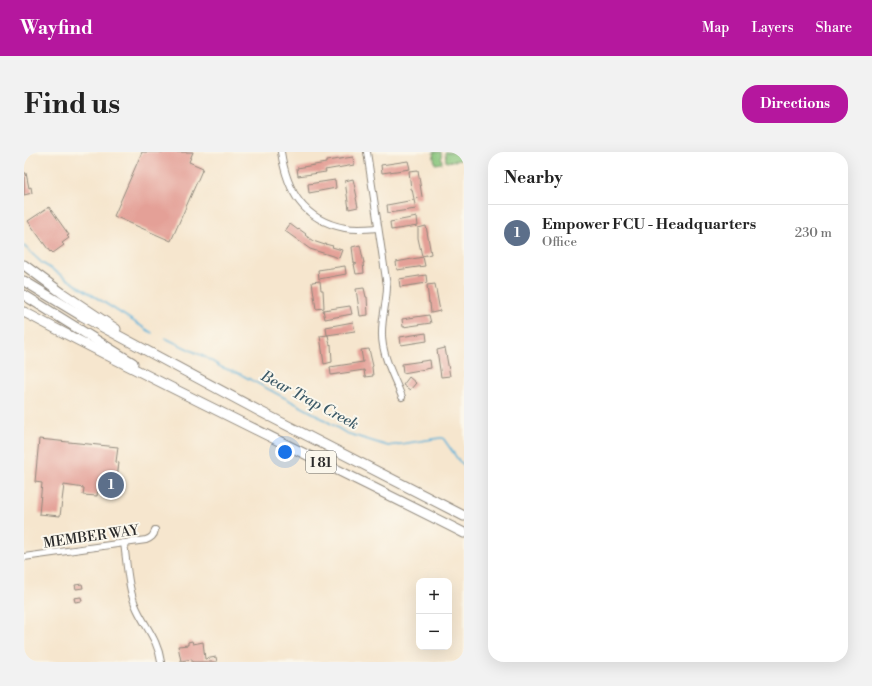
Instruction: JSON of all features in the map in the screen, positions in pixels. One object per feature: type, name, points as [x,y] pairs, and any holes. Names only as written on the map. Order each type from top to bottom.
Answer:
[{"type":"highway","points":[[24,265],[62,293],[157,356]]},
{"type":"highway","name":"I 81","points":[[24,281],[82,316],[346,456],[464,516]]},
{"type":"highway","name":"I 81","points":[[24,294],[177,391],[464,534]]},
{"type":"highway","points":[[24,312],[177,391]]},
{"type":"street","points":[[281,152],[283,168],[288,182],[298,201],[308,210],[320,219],[334,226],[347,228],[378,228]]},
{"type":"street","points":[[367,152],[387,286],[382,340],[402,397]]},
{"type":"street","name":"MEMBER WAY","points":[[24,558],[151,538],[155,530]]},
{"type":"street","points":[[124,543],[133,599],[137,609],[157,643],[161,662]]},
{"type":"green space","points":[[433,152],[441,152],[442,163],[435,164]]},
{"type":"green space","points":[[445,152],[460,154],[461,160],[446,162]]},
{"type":"building","points":[[142,152],[193,152],[189,162],[203,168],[171,241],[114,216]]},
{"type":"building","points":[[353,157],[354,165],[325,170],[326,172],[298,176],[297,168],[326,163],[326,161]]},
{"type":"building","points":[[408,161],[410,169],[382,173],[381,165]]},
{"type":"building","points":[[418,170],[422,197],[414,199],[409,171]]},
{"type":"building","points":[[24,173],[26,173],[29,188],[31,187],[32,193],[24,195]]},
{"type":"building","points":[[353,179],[358,207],[349,209],[345,181]]},
{"type":"building","points":[[335,180],[336,188],[309,193],[308,184]]},
{"type":"building","points":[[414,200],[416,209],[388,213],[387,205]]},
{"type":"building","points":[[49,207],[69,235],[67,236],[69,238],[62,243],[64,245],[53,253],[51,251],[50,252],[28,221]]},
{"type":"building","points":[[417,217],[418,226],[391,230],[390,222]]},
{"type":"building","points":[[290,224],[306,234],[305,235],[313,241],[342,250],[339,258],[310,249],[285,231]]},
{"type":"building","points":[[426,226],[431,254],[422,256],[418,238],[418,228]]},
{"type":"building","points":[[360,245],[364,263],[364,273],[356,274],[354,264],[357,264],[354,263],[352,247]]},
{"type":"building","points":[[423,257],[425,266],[397,270],[396,262]]},
{"type":"building","points":[[345,266],[346,274],[319,279],[318,270]]},
{"type":"building","points":[[426,275],[427,283],[400,287],[399,279]]},
{"type":"building","points":[[320,281],[321,290],[323,290],[324,308],[316,309],[312,282]]},
{"type":"building","points":[[435,284],[440,311],[431,313],[427,285]]},
{"type":"building","points":[[364,288],[367,297],[368,315],[360,316],[356,289]]},
{"type":"building","points":[[350,306],[352,314],[325,319],[323,310]]},
{"type":"building","points":[[429,315],[431,323],[403,327],[402,319]]},
{"type":"building","points":[[353,322],[355,331],[327,335],[326,327]]},
{"type":"building","points":[[426,333],[427,341],[401,345],[400,337]]},
{"type":"building","points":[[328,335],[330,345],[331,344],[332,362],[324,364],[320,336]]},
{"type":"building","points":[[445,348],[450,376],[441,377],[437,350]]},
{"type":"building","points":[[369,349],[373,366],[373,376],[365,377],[364,370],[331,375],[330,367],[363,362],[361,350]]},
{"type":"building","points":[[430,360],[431,368],[403,373],[402,364]]},
{"type":"building","points":[[409,377],[416,383],[410,390],[403,385]]},
{"type":"building","points":[[39,439],[118,447],[116,462],[119,463],[117,477],[114,476],[113,491],[98,489],[97,496],[83,495],[84,488],[64,485],[60,516],[39,514],[42,483],[35,482]]},
{"type":"building","points":[[82,584],[83,588],[76,589],[75,585]]},
{"type":"building","points":[[81,597],[82,601],[75,602],[74,598]]},
{"type":"building","points":[[192,641],[193,644],[203,642],[205,659],[216,657],[217,662],[192,662],[192,659],[181,661],[178,646],[188,645],[188,642]]},
{"type":"waterway","name":"Bear Trap Creek","points":[[24,246],[42,263],[152,333]]},
{"type":"waterway","name":"Bear Trap Creek","points":[[165,338],[205,357],[221,367],[240,374],[315,414],[346,433],[388,446],[443,438],[459,461],[464,465]]},
{"type":"place","name":"Empower FCU - Headquarters","points":[[111,485]]}]
